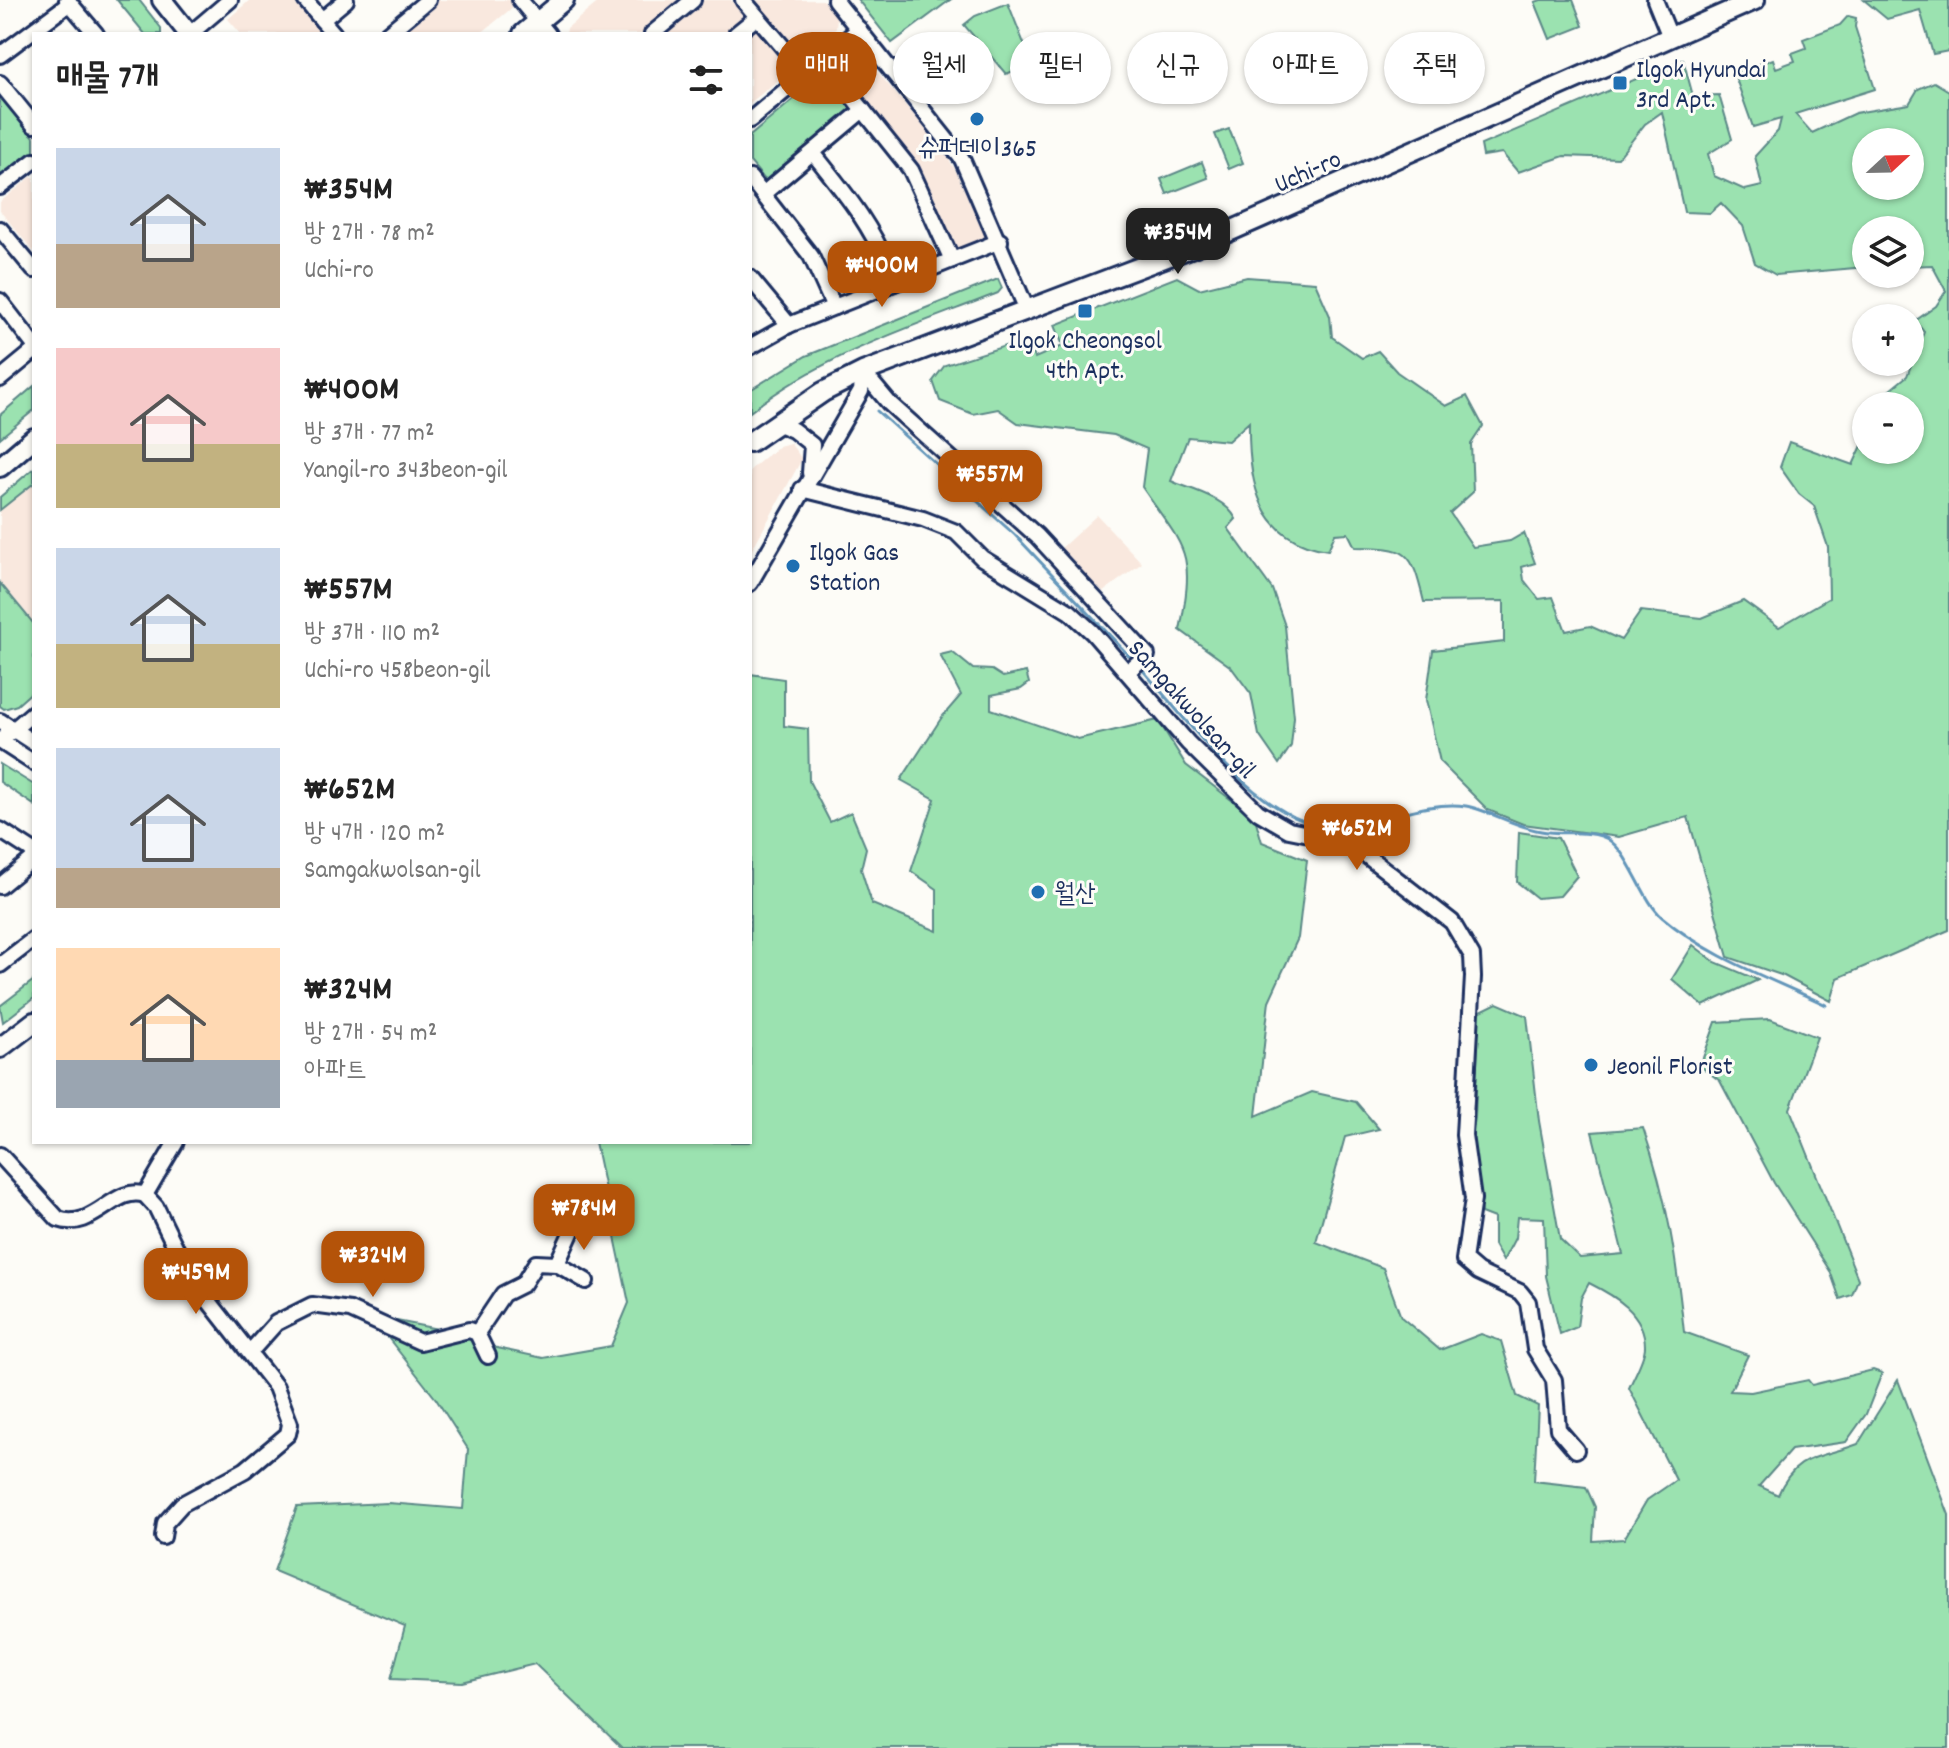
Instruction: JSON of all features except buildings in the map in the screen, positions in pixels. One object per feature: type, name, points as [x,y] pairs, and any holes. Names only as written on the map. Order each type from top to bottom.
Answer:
[{"type":"main road","points":[[162,0],[188,32]]},
{"type":"main road","points":[[543,28],[564,0]]},
{"type":"main road","name":"Uchi-ro","points":[[752,441],[863,372],[1268,216],[1755,0]]},
{"type":"main road","points":[[0,467],[32,440]]},
{"type":"main road","points":[[0,1048],[32,1024]]},
{"type":"street","points":[[192,32],[230,0]]},
{"type":"street","points":[[305,0],[332,32]]},
{"type":"street","points":[[322,20],[346,0]]},
{"type":"street","points":[[389,32],[428,0]]},
{"type":"street","points":[[520,0],[543,28]]},
{"type":"street","points":[[654,32],[693,0]]},
{"type":"street","points":[[743,0],[776,39]]},
{"type":"street","points":[[835,0],[962,159],[1000,241],[1027,310]]},
{"type":"street","points":[[1655,0],[1670,37]]},
{"type":"street","points":[[0,55],[68,2],[94,32]]},
{"type":"street","points":[[738,32],[757,17]]},
{"type":"street","points":[[856,32],[859,29]]},
{"type":"street","points":[[0,83],[31,115]]},
{"type":"street","points":[[752,118],[776,99]]},
{"type":"street","points":[[858,104],[911,170],[952,260]]},
{"type":"street","points":[[763,194],[863,110]]},
{"type":"street","points":[[813,153],[857,206],[878,241],[894,283]]},
{"type":"street","points":[[0,187],[32,164]]},
{"type":"street","points":[[752,180],[811,256],[834,307]]},
{"type":"street","points":[[0,229],[6,248],[32,268]]},
{"type":"street","points":[[752,346],[789,325],[1000,241]]},
{"type":"street","points":[[752,280],[789,325]]},
{"type":"street","points":[[2,309],[32,346]]},
{"type":"street","points":[[0,379],[32,350]]},
{"type":"street","points":[[752,579],[861,391],[863,372]]},
{"type":"street","points":[[863,372],[889,403],[1037,536],[1147,655],[1127,672]]},
{"type":"street","points":[[776,423],[793,430],[812,445],[813,460],[805,485]]},
{"type":"street","name":"Samgakwolsan-gil","points":[[805,485],[923,519],[956,532],[1003,573],[1070,612],[1211,767],[1272,823],[1289,830],[1349,842],[1452,922],[1472,956],[1473,977],[1464,1135],[1473,1199],[1464,1260],[1478,1272],[1520,1292],[1528,1302],[1535,1349],[1554,1380],[1558,1429],[1576,1450]]},
{"type":"street","points":[[32,714],[0,741],[32,762]]},
{"type":"street","points":[[0,721],[32,742]]},
{"type":"street","points":[[0,830],[32,851]]},
{"type":"street","points":[[0,886],[32,860]]},
{"type":"street","points":[[0,965],[32,941]]},
{"type":"street","points":[[145,1195],[175,1144]]},
{"type":"street","points":[[0,1155],[58,1219],[66,1222],[80,1222],[131,1193],[145,1195],[156,1207],[190,1277],[263,1367],[286,1407],[290,1424],[288,1434],[245,1470],[182,1504],[165,1523],[163,1537]]},
{"type":"street","points":[[557,1264],[575,1224]]},
{"type":"street","points":[[477,1333],[503,1294],[523,1284],[536,1263],[557,1264],[586,1281]]},
{"type":"street","points":[[250,1352],[276,1323],[312,1305],[350,1310],[420,1342],[469,1330],[477,1333],[488,1356]]},
{"type":"shaded area","points":[[250,0],[297,0],[324,32],[239,32],[228,19]]},
{"type":"shaded area","points":[[439,0],[512,0],[512,8],[482,32],[399,32]]},
{"type":"shaded area","points":[[601,0],[684,0],[645,32],[566,32],[567,28]]},
{"type":"shaded area","points":[[702,0],[731,0],[742,13],[741,21],[727,32],[663,32]]},
{"type":"shaded area","points":[[753,0],[823,0],[837,17],[836,28],[831,32],[780,32]]},
{"type":"shaded area","points":[[760,31],[776,50],[776,82],[752,101],[752,32],[748,32]]},
{"type":"shaded area","points":[[877,71],[893,90],[893,104],[904,104],[943,150],[956,171],[985,237],[979,246],[963,252],[954,248],[916,166],[866,104],[877,104]]},
{"type":"shaded area","points":[[32,177],[32,250],[0,211],[0,202]]},
{"type":"shaded area","points":[[790,443],[802,459],[752,549],[752,468],[779,446]]},
{"type":"shaded area","points":[[32,485],[32,690],[0,693],[0,510]]},
{"type":"shaded area","points":[[1097,515],[1142,563],[1103,592],[1059,550]]},
{"type":"green space","points":[[117,0],[139,0],[161,28],[161,32],[143,32]]},
{"type":"green space","points":[[858,0],[950,0],[907,32],[893,32],[892,43]]},
{"type":"green space","points":[[1573,0],[1583,26],[1550,39],[1535,2]]},
{"type":"green space","points":[[1864,0],[1949,0],[1949,51],[1933,54],[1920,10],[1887,19]]},
{"type":"green space","points":[[1008,3],[1019,32],[1010,32],[1010,72],[1006,74],[994,60],[994,32],[970,32],[964,25],[975,16]]},
{"type":"green space","points":[[1848,16],[1856,18],[1855,27],[1875,89],[1795,114],[1812,133],[1855,113],[1909,104],[1918,89],[1934,82],[1949,91],[1949,930],[1838,978],[1831,1001],[1784,976],[1728,957],[1688,817],[1619,837],[1523,824],[1488,810],[1440,762],[1426,700],[1433,650],[1504,642],[1504,601],[1424,602],[1411,562],[1397,551],[1355,547],[1348,533],[1335,534],[1328,550],[1304,544],[1286,534],[1272,521],[1255,486],[1249,422],[1228,441],[1188,437],[1171,481],[1207,495],[1231,511],[1236,519],[1228,528],[1272,589],[1285,626],[1294,717],[1291,746],[1279,764],[1259,735],[1251,694],[1231,667],[1180,630],[1187,582],[1186,566],[1177,539],[1142,487],[1147,449],[1114,435],[1018,423],[998,409],[973,414],[940,401],[933,381],[945,365],[1027,339],[1035,358],[1063,346],[1055,325],[1177,277],[1199,289],[1247,277],[1315,282],[1330,316],[1332,337],[1362,358],[1378,351],[1397,372],[1446,406],[1467,396],[1483,426],[1471,444],[1473,492],[1450,513],[1473,547],[1510,541],[1524,533],[1535,563],[1522,567],[1524,580],[1539,599],[1553,597],[1566,631],[1590,626],[1621,640],[1641,611],[1702,618],[1743,601],[1779,627],[1829,598],[1828,547],[1814,506],[1799,494],[1780,467],[1789,442],[1853,465],[1924,464],[1924,392],[1887,392],[1907,376],[1924,376],[1924,315],[1936,306],[1946,291],[1932,265],[1924,265],[1924,216],[1852,216],[1852,268],[1776,275],[1755,263],[1743,226],[1721,203],[1710,213],[1684,212],[1662,112],[1645,124],[1618,158],[1564,156],[1518,172],[1502,153],[1483,156],[1481,145],[1683,59],[1693,96],[1719,95],[1732,139],[1708,154],[1714,176],[1745,190],[1762,186],[1755,156],[1778,131],[1781,119],[1753,127],[1734,73],[1773,59],[1776,68],[1795,61],[1792,53],[1806,48],[1803,39],[1840,25]]},
{"type":"green space","points":[[0,95],[32,135],[32,156],[0,179]]},
{"type":"green space","points":[[788,104],[852,105],[852,114],[774,180],[765,180],[752,164],[752,134]]},
{"type":"green space","points":[[1229,129],[1243,163],[1229,169],[1215,134]]},
{"type":"green space","points":[[1202,162],[1208,178],[1167,194],[1161,179]]},
{"type":"green space","points":[[998,279],[1002,288],[998,293],[838,358],[807,374],[752,411],[752,389],[806,356]]},
{"type":"green space","points":[[32,388],[32,412],[0,438],[0,415]]},
{"type":"green space","points":[[32,470],[32,485],[0,510],[0,497]]},
{"type":"green space","points":[[0,583],[32,622],[32,692],[17,705],[4,709],[0,706]]},
{"type":"green space","points":[[952,652],[973,669],[992,670],[1003,677],[1026,672],[1029,683],[1021,689],[991,695],[991,709],[1078,739],[1158,720],[1186,765],[1255,818],[1262,842],[1307,860],[1298,938],[1269,1001],[1256,1116],[1312,1092],[1356,1102],[1379,1129],[1345,1137],[1316,1242],[1383,1268],[1401,1317],[1440,1350],[1481,1334],[1501,1341],[1517,1396],[1538,1406],[1534,1481],[1586,1487],[1595,1507],[1593,1541],[1624,1539],[1647,1500],[1676,1480],[1629,1388],[1645,1351],[1644,1334],[1634,1315],[1618,1300],[1589,1283],[1581,1298],[1577,1327],[1560,1334],[1546,1276],[1544,1218],[1517,1217],[1515,1238],[1503,1261],[1494,1245],[1494,1218],[1481,1213],[1470,1148],[1475,1118],[1479,1012],[1497,1003],[1527,1016],[1539,1121],[1560,1239],[1580,1258],[1623,1254],[1592,1132],[1643,1128],[1670,1229],[1684,1332],[1748,1355],[1730,1391],[1751,1392],[1808,1380],[1812,1385],[1873,1370],[1882,1373],[1866,1414],[1846,1442],[1791,1450],[1759,1486],[1778,1495],[1785,1481],[1801,1464],[1858,1444],[1898,1380],[1949,1515],[1949,1748],[622,1748],[535,1664],[462,1682],[391,1679],[405,1626],[274,1571],[297,1507],[388,1503],[463,1509],[468,1449],[436,1399],[371,1316],[443,1330],[488,1346],[543,1358],[611,1346],[629,1303],[595,1144],[752,1144],[752,674],[784,679],[784,726],[808,729],[809,781],[830,822],[851,812],[866,848],[861,869],[872,904],[937,931],[937,889],[911,871],[935,799],[901,780],[942,717],[961,695],[940,655]]},
{"type":"green space","points":[[0,764],[32,784],[32,804],[0,782]]},
{"type":"green space","points":[[1519,832],[1558,838],[1577,876],[1560,896],[1537,898],[1517,882]]},
{"type":"green space","points":[[1693,945],[1715,962],[1758,980],[1703,1006],[1672,979]]},
{"type":"green space","points":[[32,982],[32,1000],[3,1022],[0,1006]]},
{"type":"green space","points":[[1770,1019],[1817,1037],[1790,1109],[1858,1279],[1852,1295],[1840,1299],[1830,1271],[1774,1183],[1720,1081],[1700,1066],[1716,1022]]},
{"type":"waterway","points":[[877,411],[1015,535],[1134,661]]},
{"type":"waterway","points":[[1139,666],[1230,769],[1250,788],[1294,817],[1315,824],[1337,826],[1423,808],[1466,806],[1531,829],[1601,836],[1619,849],[1662,917],[1720,956],[1826,1005]]},
{"type":"place","name":"Ilgok Hyundai 3rd Apt.","points":[[1620,83]]},
{"type":"place","name":"슈퍼데이365","points":[[977,119]]},
{"type":"place","name":"Ilgok Cheongsol 4th Apt.","points":[[1085,311]]},
{"type":"place","name":"Ilgok Gas Station","points":[[793,566]]},
{"type":"place","name":"월산","points":[[1038,892]]},
{"type":"place","name":"Jeonil Florist","points":[[1591,1065]]}]
